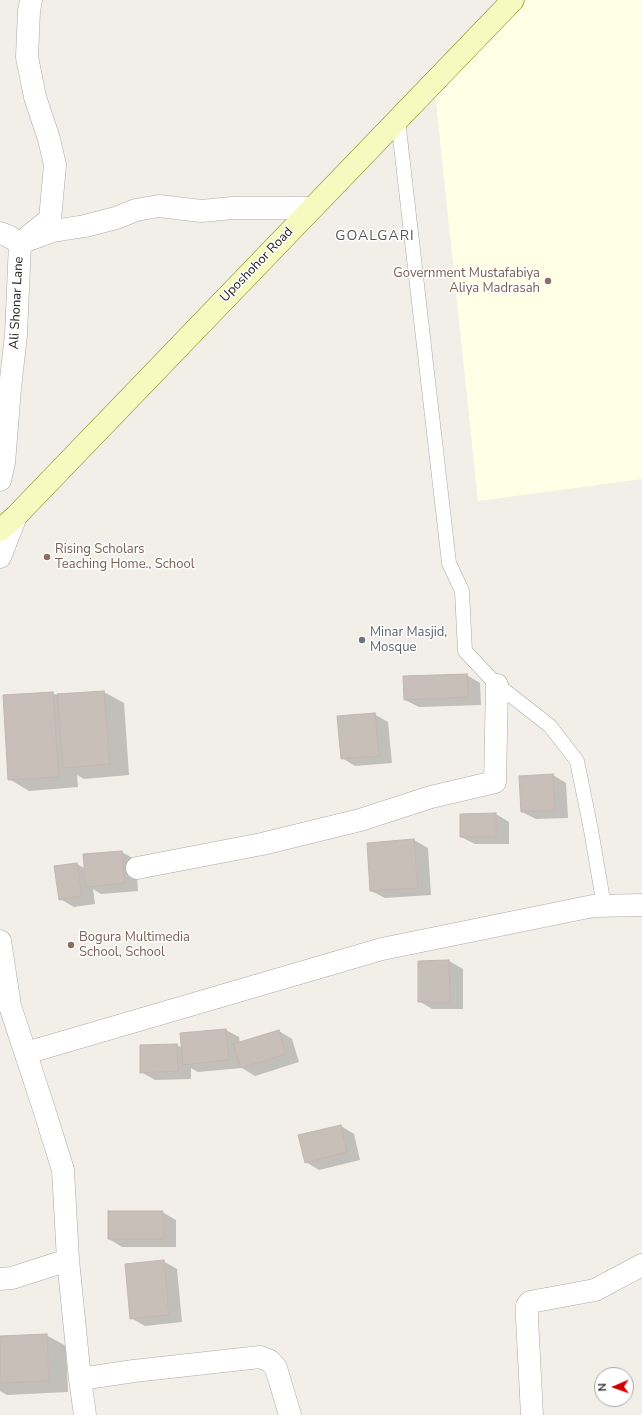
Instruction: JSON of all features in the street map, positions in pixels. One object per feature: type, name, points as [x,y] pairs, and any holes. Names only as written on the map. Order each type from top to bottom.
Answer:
[{"type":"main road","name":"Uposhohor Road","points":[[8,523],[513,0]]},
{"type":"street","name":"Ali Shonar Lane","points":[[0,480],[4,463],[16,335],[20,243],[50,220],[55,165],[49,139],[35,97],[26,56],[31,0]]},
{"type":"street","points":[[0,233],[20,243],[53,232],[85,226],[116,218],[136,210],[159,206],[200,210],[234,208],[312,208]]},
{"type":"street","points":[[0,557],[8,523]]},
{"type":"street","points":[[137,868],[262,844],[360,820],[431,797],[495,782],[497,685]]},
{"type":"street","points":[[26,1054],[382,949],[594,906],[642,905]]},
{"type":"street","points":[[0,941],[10,1006],[44,1106],[63,1170],[68,1260],[85,1415]]},
{"type":"street","points":[[0,1279],[12,1278],[68,1260]]},
{"type":"street","points":[[532,1415],[527,1306],[530,1302],[595,1290],[642,1265]]},
{"type":"street","points":[[80,1379],[142,1370],[260,1357],[270,1362],[276,1368],[290,1415]]},
{"type":"lane","points":[[398,120],[449,563],[462,591],[465,651],[497,685],[550,726],[577,761],[604,906]]},
{"type":"shaded area","name":"Government Mustafabiya Aliya Madrasah","points":[[513,0],[642,0],[642,479],[478,501],[434,83]]},
{"type":"building","points":[[467,674],[468,697],[404,700],[403,676]]},
{"type":"building","points":[[104,691],[110,764],[63,768],[57,694]]},
{"type":"building","points":[[53,692],[59,777],[8,780],[3,695]]},
{"type":"building","points":[[375,713],[379,756],[341,759],[337,716]]},
{"type":"building","points":[[553,774],[555,810],[521,812],[519,776]]},
{"type":"building","points":[[496,813],[496,837],[460,837],[460,814]]},
{"type":"building","points":[[414,839],[418,888],[370,891],[367,843]]},
{"type":"building","points":[[122,851],[125,883],[86,887],[83,854]]},
{"type":"building","points":[[77,863],[82,896],[59,900],[54,866]]},
{"type":"building","points":[[449,960],[450,1002],[418,1002],[418,961]]},
{"type":"building","points":[[226,1029],[229,1060],[183,1065],[180,1033]]},
{"type":"building","points":[[279,1030],[286,1054],[241,1068],[233,1044]]},
{"type":"building","points":[[177,1044],[178,1071],[140,1073],[140,1045]]},
{"type":"building","points":[[341,1125],[347,1152],[305,1163],[298,1135]]},
{"type":"building","points":[[108,1211],[163,1211],[163,1239],[108,1239]]},
{"type":"building","points":[[164,1260],[169,1315],[130,1319],[125,1264]]},
{"type":"building","points":[[47,1334],[49,1381],[0,1383],[0,1336]]},
{"type":"place","name":"Government Mustafabiya Aliya Madrasah","points":[[548,281]]},
{"type":"place","name":"Rising Scholars Teaching Home., School","points":[[47,557]]},
{"type":"place","name":"Minar Masjid, Mosque","points":[[362,640]]},
{"type":"place","name":"Bogura Multimedia School, School","points":[[71,945]]},
{"type":"district","name":"GOALGARI","points":[[375,237]]}]
